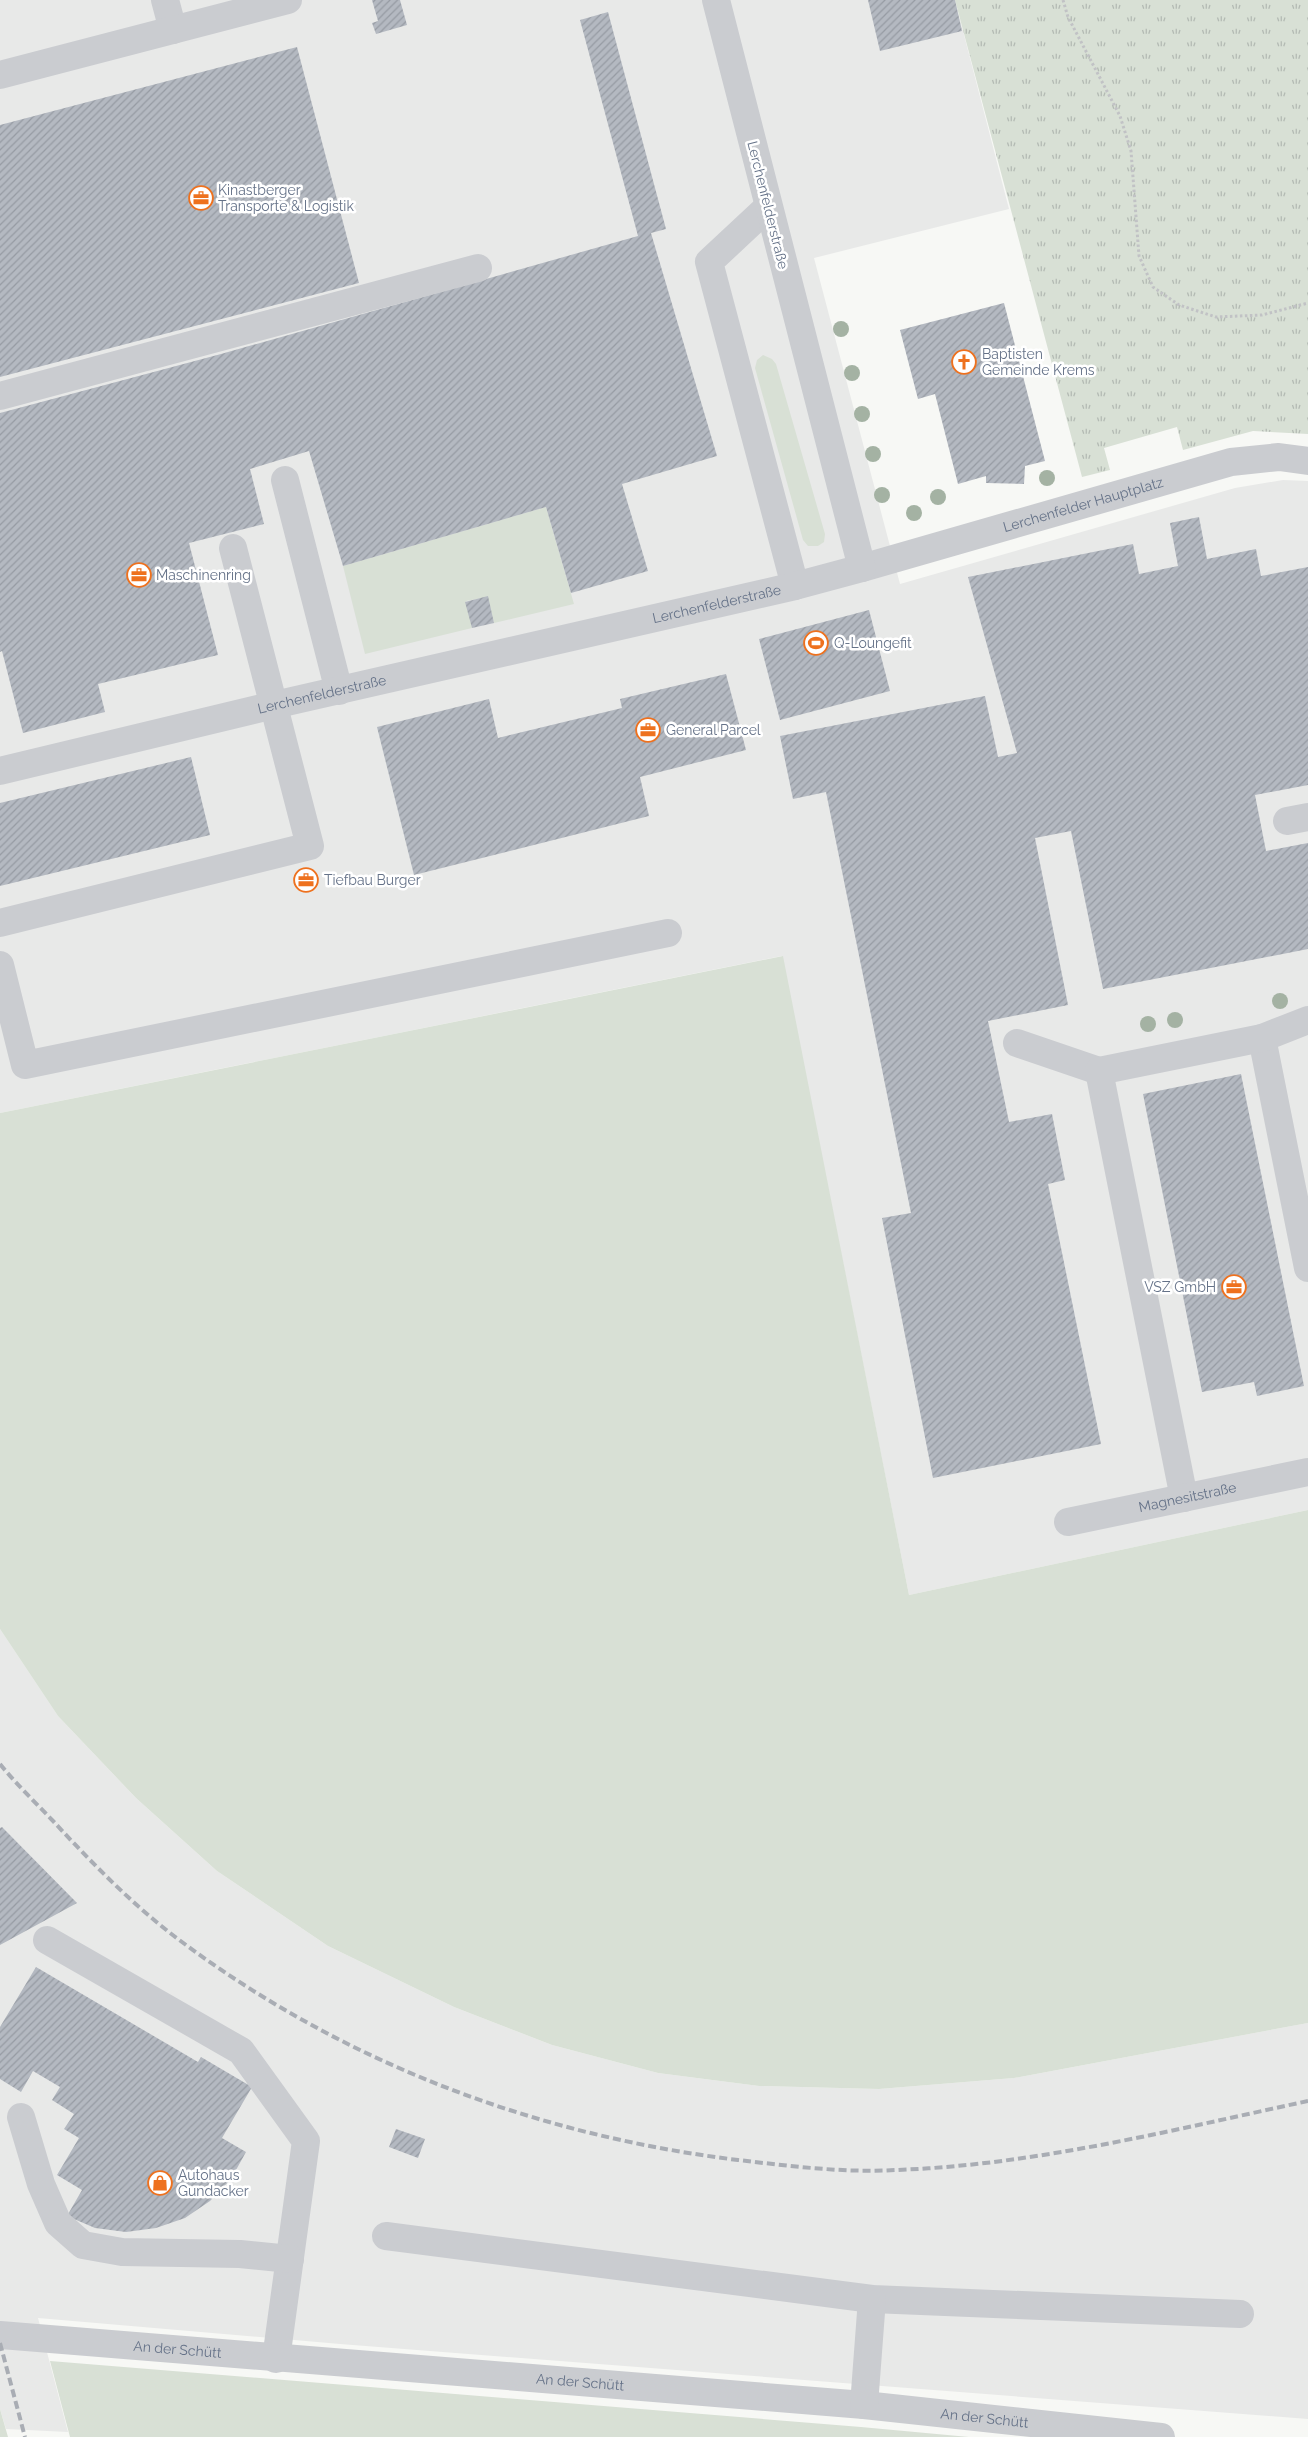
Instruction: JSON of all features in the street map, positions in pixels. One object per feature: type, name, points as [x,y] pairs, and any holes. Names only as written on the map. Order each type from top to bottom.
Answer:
[{"type":"street","points":[[165,0],[173,30]]},
{"type":"street","points":[[0,75],[288,0]]},
{"type":"street","name":"Lerchenfelderstraße","points":[[0,772],[274,705],[796,586],[862,568],[716,0]]},
{"type":"street","points":[[768,207],[708,262],[796,586]]},
{"type":"street","points":[[0,396],[478,268]]},
{"type":"street","name":"Lerchenfelder Hauptplatz","points":[[862,568],[1231,462],[1279,457],[1308,460]]},
{"type":"street","points":[[285,480],[339,691]]},
{"type":"street","points":[[0,923],[310,846],[234,548]]},
{"type":"street","points":[[0,965],[25,1065],[668,933]]},
{"type":"street","points":[[1017,1043],[1099,1071],[1262,1038],[1308,1020]]},
{"type":"street","points":[[1262,1038],[1308,1268]]},
{"type":"street","points":[[1099,1071],[1184,1498]]},
{"type":"street","name":"Magnesitstraße","points":[[1068,1522],[1308,1472]]},
{"type":"street","points":[[47,1940],[241,2051],[306,2140],[276,2359]]},
{"type":"street","points":[[21,2117],[41,2184],[58,2223],[83,2245],[122,2252],[240,2254],[290,2259]]},
{"type":"street","points":[[386,2236],[872,2299],[1240,2314]]},
{"type":"street","points":[[864,2405],[872,2299]]},
{"type":"street","name":"An der Schütt","points":[[0,2335],[276,2359],[864,2405],[1161,2437]]},
{"type":"path","points":[[1063,0],[1068,16],[1120,116],[1131,152],[1138,256],[1153,287],[1180,305],[1216,316],[1262,315],[1308,303]]},
{"type":"shaded area","points":[[0,0],[955,0],[1009,209],[814,258],[900,584],[1235,488],[1283,480],[1308,481],[1308,1510],[909,1595],[782,956],[0,1113]]},
{"type":"shaded area","points":[[0,1629],[58,1716],[136,1798],[217,1871],[328,1946],[454,2007],[552,2045],[658,2073],[759,2086],[879,2089],[1014,2078],[1308,2023],[1308,2419],[340,2344],[38,2318],[68,2432],[6,2429],[0,2409]]},
{"type":"green space","points":[[955,0],[1308,0],[1308,434],[1253,431],[1183,450],[1177,427],[1104,448],[1110,470],[1082,477]]},
{"type":"green space","points":[[763,355],[772,359],[776,364],[825,534],[824,542],[818,546],[808,546],[803,540],[755,368],[757,360]]},
{"type":"green space","points":[[546,507],[574,604],[494,623],[487,597],[466,601],[472,628],[365,654],[343,566]]},
{"type":"green space","points":[[783,956],[909,1595],[1308,1510],[1308,2023],[1014,2078],[879,2089],[759,2086],[658,2073],[552,2045],[454,2007],[328,1946],[217,1871],[136,1798],[58,1716],[0,1629],[0,1113]]},
{"type":"green space","points":[[50,2361],[861,2427],[969,2437],[70,2437]]},
{"type":"green space","points":[[0,2409],[8,2437],[0,2437]]},
{"type":"building","points":[[372,0],[400,0],[407,25],[376,34],[372,23],[378,21]]},
{"type":"building","points":[[868,0],[955,0],[962,31],[880,51]]},
{"type":"building","points":[[608,12],[666,229],[651,233],[717,456],[622,484],[648,571],[571,593],[546,507],[343,566],[309,451],[250,469],[264,524],[189,543],[218,655],[98,684],[105,712],[23,733],[2,651],[0,652],[0,413],[221,354],[638,236],[580,20]]},
{"type":"building","points":[[297,47],[359,283],[0,377],[0,125]]},
{"type":"building","name":"Baptisten Gemeinde Krems","points":[[1004,303],[1045,461],[1025,466],[1024,484],[986,483],[986,476],[958,484],[935,394],[918,399],[900,330]]},
{"type":"building","points":[[1199,517],[1207,559],[1256,549],[1261,576],[1308,567],[1308,785],[1255,795],[1266,851],[1308,843],[1308,949],[1103,989],[1071,831],[1035,838],[1068,1005],[988,1021],[1009,1122],[1052,1114],[1065,1180],[1048,1184],[1101,1444],[933,1478],[882,1218],[911,1213],[826,792],[793,799],[780,736],[985,696],[998,757],[1017,753],[968,577],[1133,544],[1139,574],[1178,566],[1170,523]]},
{"type":"building","points":[[488,596],[494,623],[472,628],[465,602]]},
{"type":"building","points":[[869,610],[890,691],[780,720],[759,639]]},
{"type":"building","points":[[726,674],[746,750],[640,777],[649,816],[414,875],[377,727],[489,699],[498,738],[622,708],[620,699]]},
{"type":"building","points":[[191,757],[210,835],[0,886],[0,803]]},
{"type":"building","points":[[1241,1074],[1304,1386],[1257,1396],[1254,1382],[1202,1392],[1143,1094]]},
{"type":"building","points":[[2,1827],[77,1903],[0,1945],[0,1828]]},
{"type":"building","points":[[36,1967],[198,2062],[201,2057],[252,2087],[222,2138],[246,2152],[231,2179],[210,2201],[185,2218],[156,2228],[126,2232],[95,2228],[67,2216],[82,2190],[57,2175],[79,2138],[64,2129],[74,2114],[52,2100],[60,2087],[33,2071],[21,2092],[0,2079],[0,2027]]},
{"type":"building","points":[[396,2129],[425,2139],[418,2158],[389,2147]]},
{"type":"railway","points":[[0,1764],[82,1852],[127,1896],[174,1936],[237,1980],[303,2020],[371,2055],[441,2086],[513,2111],[587,2132],[662,2148],[738,2160],[797,2167],[876,2171],[948,2167],[1052,2154],[1308,2101]]},
{"type":"railway","points":[[0,2343],[25,2437]]},
{"type":"place","name":"Kinastberger Transporte & Logistik","points":[[201,198]]},
{"type":"place","name":"Baptisten Gemeinde Krems","points":[[964,362]]},
{"type":"place","name":"Maschinenring","points":[[139,575]]},
{"type":"place","name":"Q-Loungefit","points":[[816,643]]},
{"type":"place","name":"General Parcel","points":[[648,730]]},
{"type":"place","name":"Tiefbau Burger","points":[[306,880]]},
{"type":"place","name":"VSZ GmbH","points":[[1234,1287]]},
{"type":"place","name":"Autohaus Gundacker","points":[[160,2183]]}]
